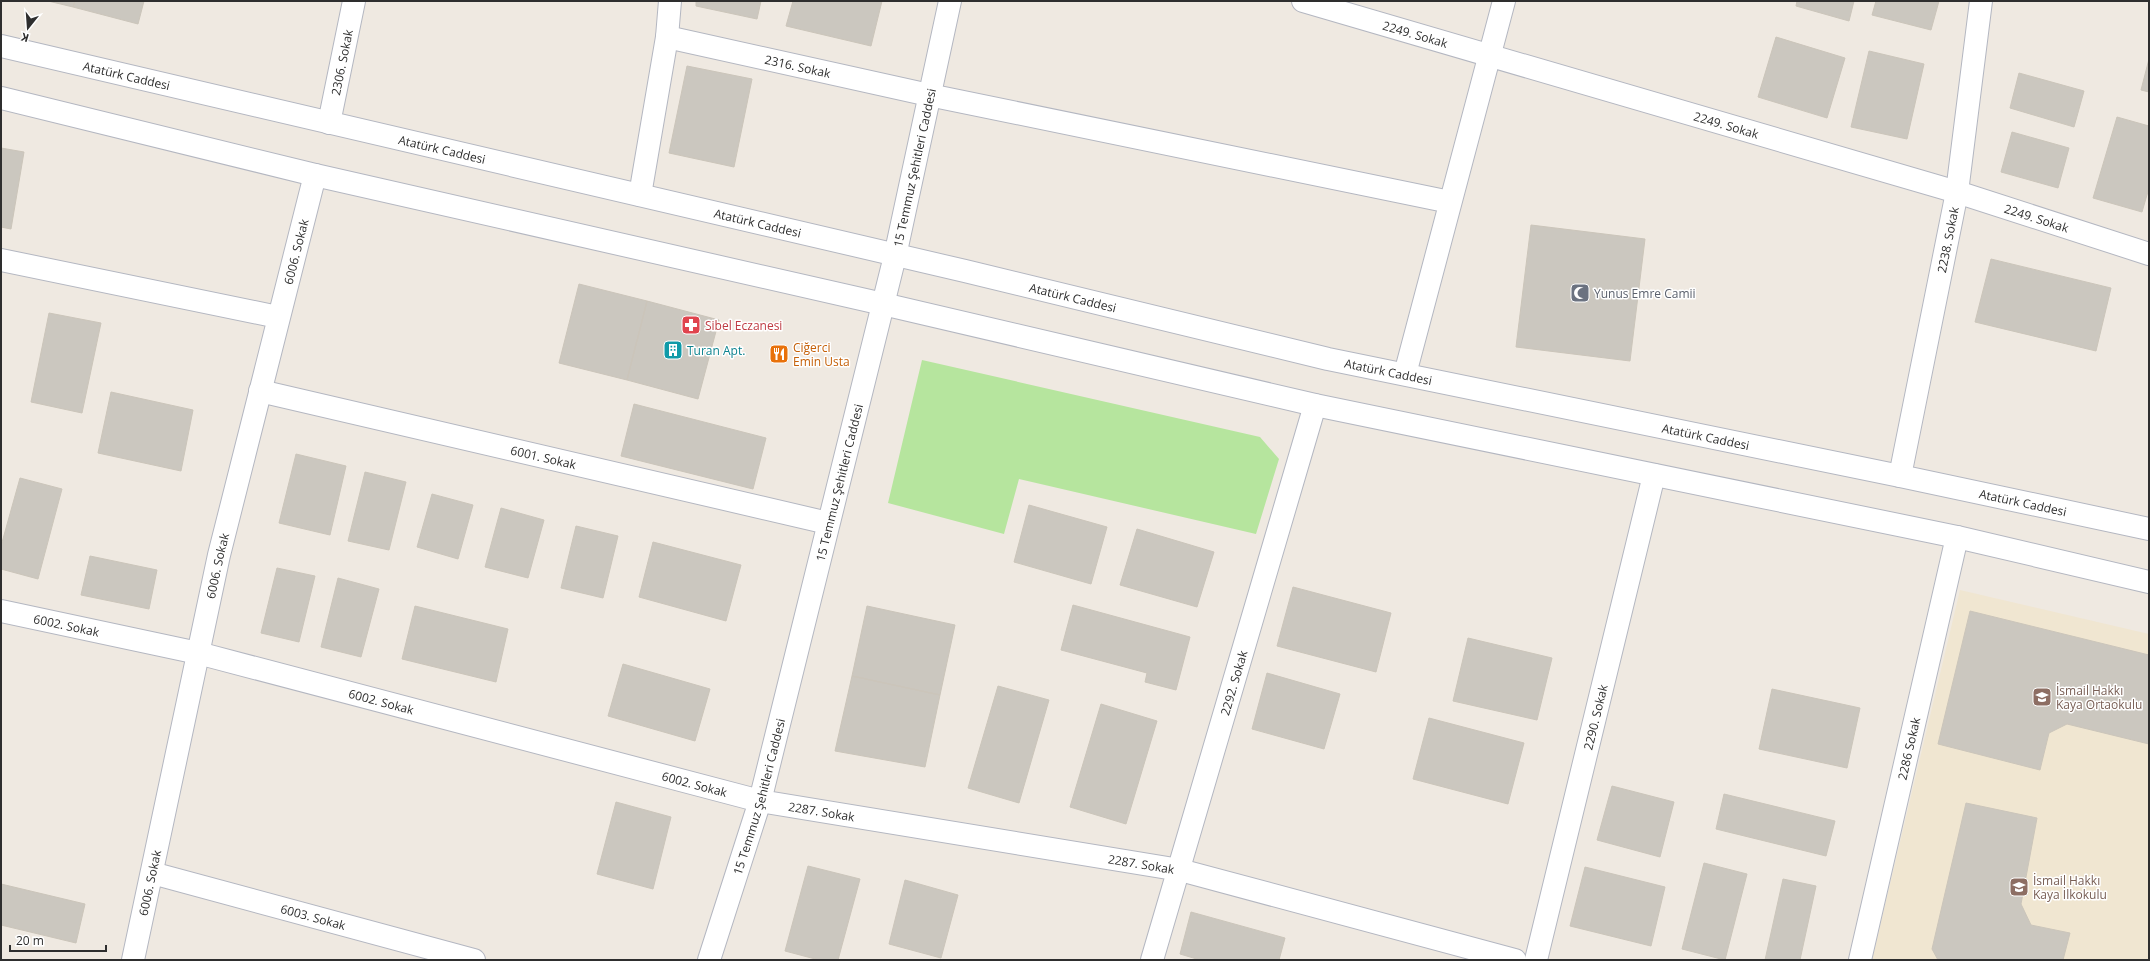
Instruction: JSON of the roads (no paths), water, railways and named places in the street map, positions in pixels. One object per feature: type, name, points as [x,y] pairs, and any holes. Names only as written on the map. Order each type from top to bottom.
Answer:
[{"type":"street","name":"2306. Sokak","points":[[328,123],[354,1]]},
{"type":"street","points":[[640,195],[667,37],[670,1]]},
{"type":"street","name":"15 Temmuz Şehitleri Caddesi","points":[[709,960],[760,801],[895,256],[950,1]]},
{"type":"street","name":"2249. Sokak","points":[[1302,1],[1957,192],[2149,254]]},
{"type":"street","points":[[1405,374],[1450,202],[1491,56],[1504,1]]},
{"type":"street","name":"2238. Sokak","points":[[1900,476],[1957,192],[1981,1]]},
{"type":"street","name":"2316. Sokak","points":[[667,37],[929,95],[1450,202]]},
{"type":"street","name":"Atatürk Caddesi","points":[[1,46],[640,195],[1328,358],[2149,529]]},
{"type":"street","points":[[1,98],[315,175],[883,304],[1315,405],[1957,537],[2149,582]]},
{"type":"street","name":"6006. Sokak","points":[[133,960],[219,555],[315,175]]},
{"type":"street","points":[[1,260],[278,317]]},
{"type":"street","name":"6001. Sokak","points":[[260,391],[828,523]]},
{"type":"street","name":"2292. Sokak","points":[[1152,960],[1180,870],[1315,405]]},
{"type":"street","name":"2290. Sokak","points":[[1536,960],[1654,475]]},
{"type":"street","name":"2286 Sokak","points":[[1860,960],[1957,537]]},
{"type":"street","name":"6002. Sokak","points":[[1,611],[198,653],[760,801]]},
{"type":"street","name":"2287. Sokak","points":[[760,801],[1180,870],[1514,960]]},
{"type":"street","name":"6003. Sokak","points":[[152,873],[474,960]]},
{"type":"place","name":"Yunus Emre Camii","points":[[1580,293]]},
{"type":"place","name":"Sibel Eczanesi","points":[[691,325]]},
{"type":"place","name":"Turan Apt.","points":[[673,350]]},
{"type":"place","name":"Ciğerci Emin Usta","points":[[779,354]]},
{"type":"place","name":"İsmail Hakkı Kaya Ortaokulu","points":[[2042,697]]},
{"type":"place","name":"İsmail Hakkı Kaya İlkokulu","points":[[2019,887]]}]
